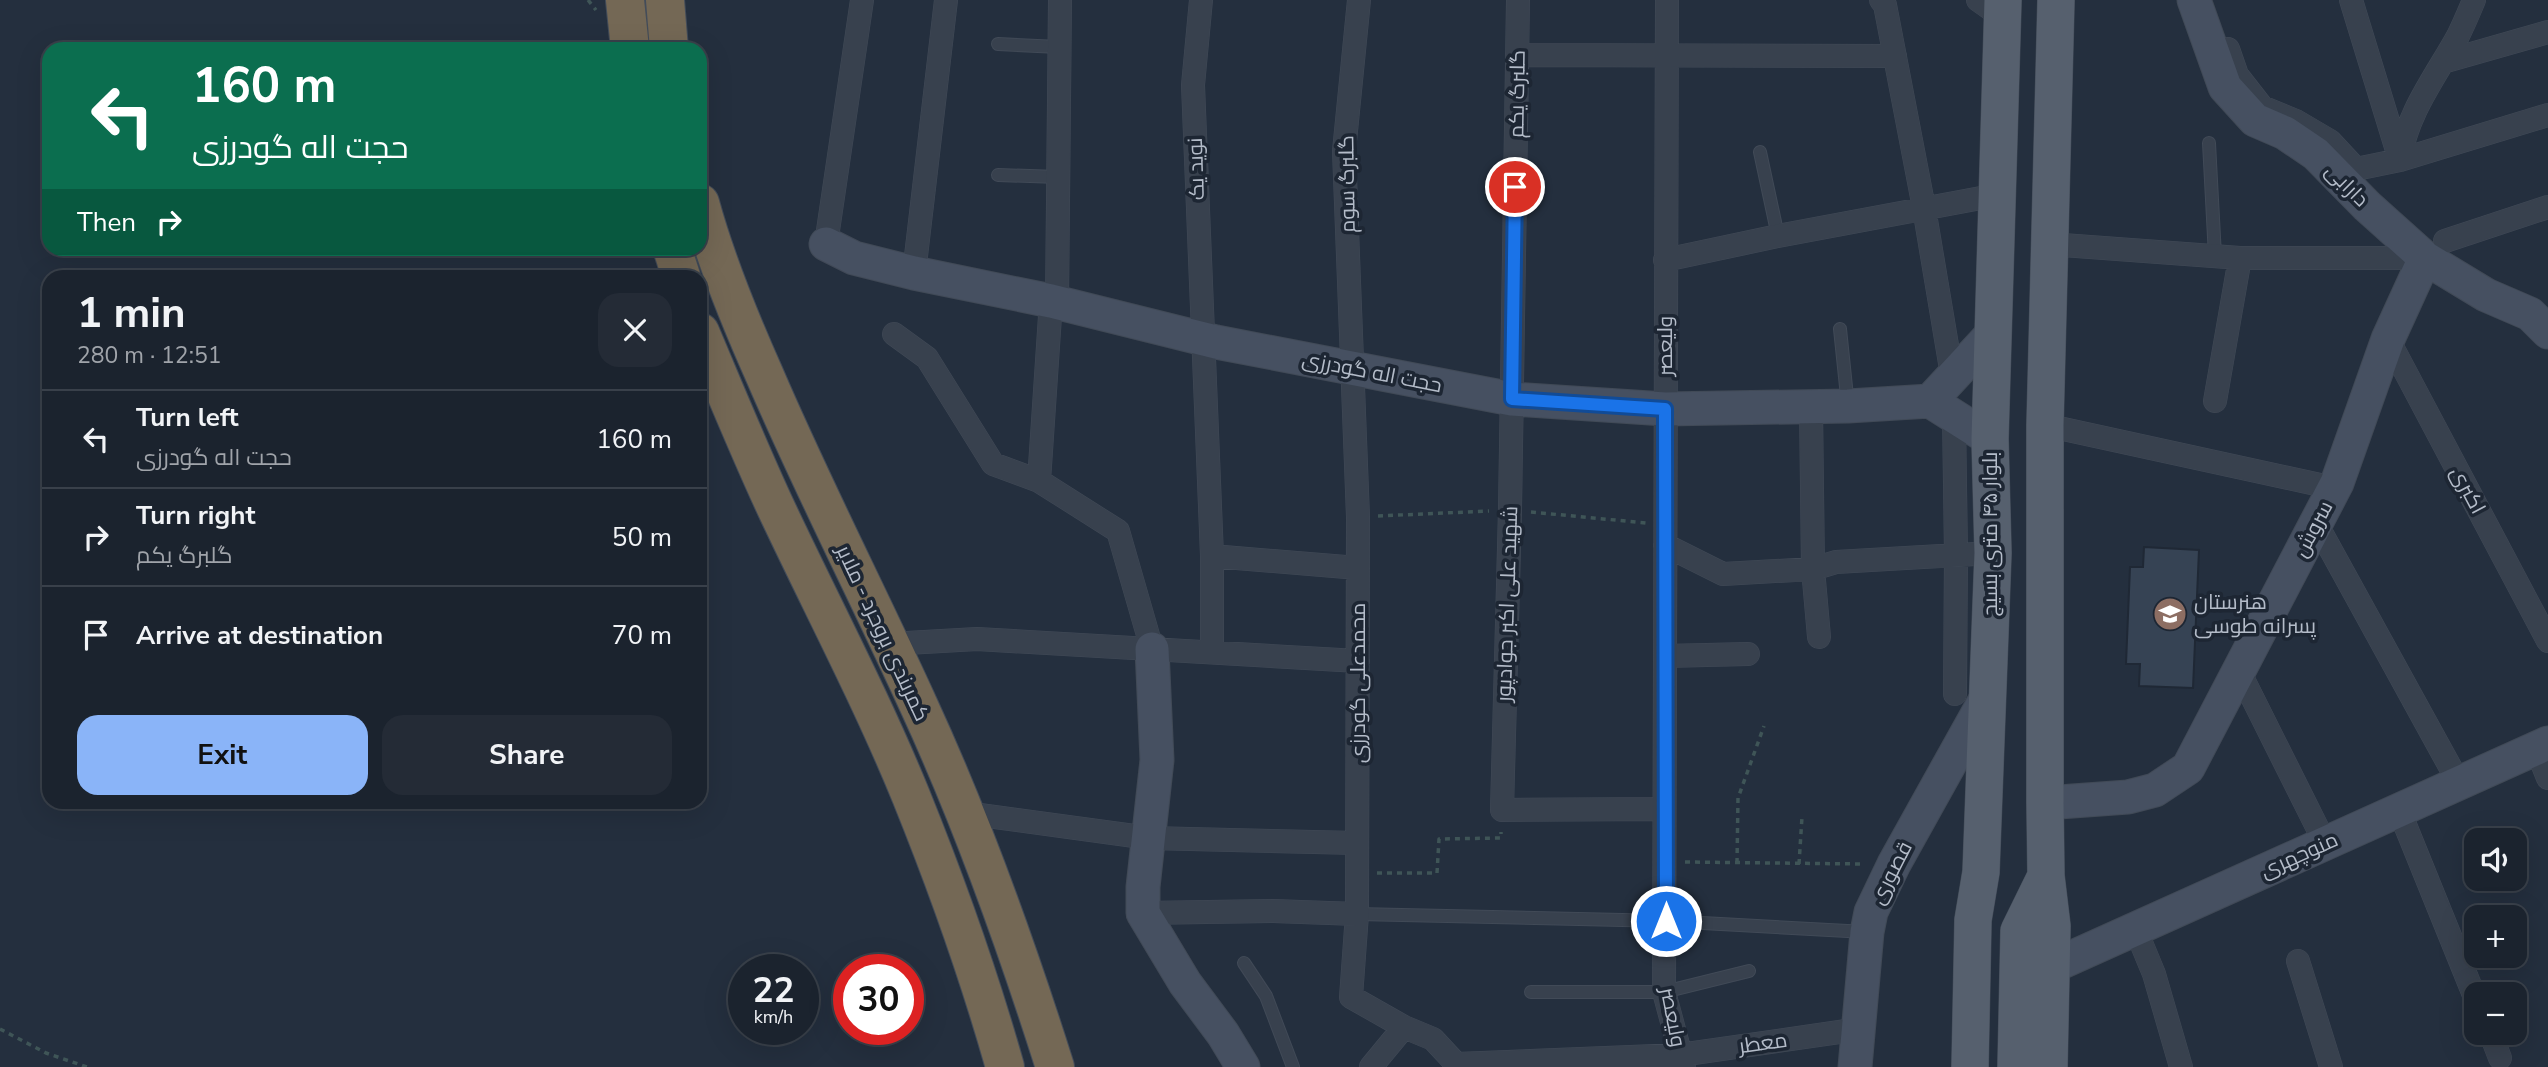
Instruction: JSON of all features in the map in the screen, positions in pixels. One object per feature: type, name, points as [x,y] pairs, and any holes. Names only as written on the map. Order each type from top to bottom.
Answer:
[{"type":"highway","points":[[625,0],[629,42]]},
{"type":"highway","points":[[665,0],[668,42]]},
{"type":"highway","name":"کمربندی بروجرد - ملایر","points":[[707,226],[718,261],[792,439],[890,644],[965,813],[1016,947],[1055,1067]]},
{"type":"highway","name":"کمربندی بروجرد - ملایر","points":[[707,348],[776,507],[911,795],[960,921],[1005,1067]]},
{"type":"main road","points":[[2049,1067],[2052,926],[2046,876],[2045,425],[2056,0]]},
{"type":"main road","name":"بلوار ۴۵ متری بسیج","points":[[1970,1067],[1973,920],[1981,872],[1971,695],[1993,553],[1990,439],[1997,195],[1995,6]]},
{"type":"main road","points":[[1981,872],[2007,930],[2016,1067]]},
{"type":"main road","points":[[1994,1067],[2007,930],[2046,876]]},
{"type":"street","points":[[826,244],[862,0]]},
{"type":"street","points":[[915,273],[946,0]]},
{"type":"street","points":[[1039,481],[1054,302],[1060,0]]},
{"type":"street","name":"نوید یک","points":[[1201,0],[1193,85],[1212,556],[1212,652]]},
{"type":"street","name":"گلبرگ سوم","points":[[1353,368],[1344,150],[1359,0]]},
{"type":"street","name":"گلبرگ یکم","points":[[1512,399],[1518,0]]},
{"type":"street","name":"ولیعصر","points":[[1667,0],[1664,992],[1682,1061]]},
{"type":"street","points":[[1881,0],[1885,5],[1924,208],[1952,375],[1942,409],[1971,695]]},
{"type":"street","name":"دارابی","points":[[2194,0],[2225,88],[2255,120],[2286,133],[2316,154],[2367,206],[2435,249],[2486,295],[2530,314],[2548,332]]},
{"type":"street","points":[[2212,0],[2237,75],[2262,107],[2296,121],[2330,141],[2356,169],[2400,160],[2548,115]]},
{"type":"street","points":[[2351,0],[2400,160]]},
{"type":"street","points":[[2400,160],[2403,139],[2420,102],[2459,33],[2474,0]]},
{"type":"street","points":[[2443,62],[2548,32]]},
{"type":"street","points":[[1517,55],[1895,56]]},
{"type":"street","points":[[1665,260],[1997,195]]},
{"type":"street","points":[[2049,244],[2240,258],[2435,249],[2548,207]]},
{"type":"street","name":"حجت اله گودرزی","points":[[826,244],[854,258],[915,273],[1054,302],[1203,338],[1512,399],[1665,409],[1848,406],[1942,409]]},
{"type":"street","name":"سروش","points":[[2045,803],[2128,797],[2155,790],[2188,768],[2334,488],[2388,339],[2435,249]]},
{"type":"street","points":[[2215,401],[2240,258]]},
{"type":"street","points":[[1952,375],[1994,332]]},
{"type":"street","points":[[894,334],[927,358],[993,464],[1039,481],[1118,531],[1152,649],[1157,760],[1143,887],[1143,913],[1185,983],[1223,1034],[1243,1067]]},
{"type":"street","name":"اکبری","points":[[2388,339],[2548,640]]},
{"type":"street","name":"محمدعلی گودرزی","points":[[1353,368],[1358,517],[1358,661],[1357,914],[1351,997],[1404,1027]]},
{"type":"street","name":"شهید علی اکبر جوادپور","points":[[1502,810],[1512,399]]},
{"type":"street","points":[[1811,407],[1813,569],[1819,636]]},
{"type":"street","points":[[1942,409],[1990,439]]},
{"type":"street","points":[[2045,425],[2334,488]]},
{"type":"street","points":[[2316,523],[2459,783]]},
{"type":"street","points":[[1665,535],[1723,574],[1813,569],[1836,562],[1993,553]]},
{"type":"street","points":[[1212,556],[1358,568]]},
{"type":"street","points":[[890,644],[977,639],[1358,661]]},
{"type":"street","points":[[1665,656],[1748,653]]},
{"type":"street","points":[[2238,669],[2325,843]]},
{"type":"street","name":"قصوری","points":[[1855,1067],[1871,912],[1971,695]]},
{"type":"street","name":"منوچهری","points":[[2051,967],[2459,783],[2544,757]]},
{"type":"street","points":[[1502,810],[1664,809]]},
{"type":"street","points":[[2399,810],[2469,982]]},
{"type":"street","points":[[965,813],[1149,838],[1357,843]]},
{"type":"street","points":[[1143,913],[1273,911],[1357,914]]},
{"type":"street","points":[[2135,928],[2154,974],[2181,1067]]},
{"type":"street","points":[[2298,961],[2331,1067]]},
{"type":"street","points":[[1371,1067],[1404,1027],[1433,1039],[1458,1065]]},
{"type":"street","name":"معطر","points":[[1458,1065],[1682,1061],[1860,1029]]},
{"type":"street","points":[[2495,1045],[2500,1058]]},
{"type":"lane","points":[[999,44],[1059,47]]},
{"type":"lane","points":[[2209,143],[2215,256]]},
{"type":"lane","points":[[1760,152],[1778,236]]},
{"type":"lane","points":[[998,175],[1058,177]]},
{"type":"lane","points":[[1840,329],[1848,406]]},
{"type":"lane","points":[[1357,914],[1666,921],[1867,932]]},
{"type":"lane","points":[[1244,963],[1266,996],[1293,1067]]},
{"type":"lane","points":[[1531,992],[1664,992],[1749,971]]},
{"type":"path","points":[[1358,517],[1510,510],[1665,535]]},
{"type":"path","points":[[1737,863],[1738,798],[1764,726]]},
{"type":"path","points":[[1357,873],[1437,873],[1438,839],[1502,838],[1502,810]]},
{"type":"path","points":[[1798,864],[1802,817]]},
{"type":"path","points":[[1666,862],[1894,864]]},
{"type":"path","points":[[0,1029],[46,1053],[87,1067]]},
{"type":"building","points":[[2144,547],[2199,550],[2193,688],[2139,686],[2140,664],[2126,664],[2130,567],[2143,567]]},
{"type":"place","name":"هنرستان پسرانه طوسی","points":[[2170,614]]},
{"type":"route","points":[[1515,187],[1512,399],[1665,409],[1666,921]]}]
